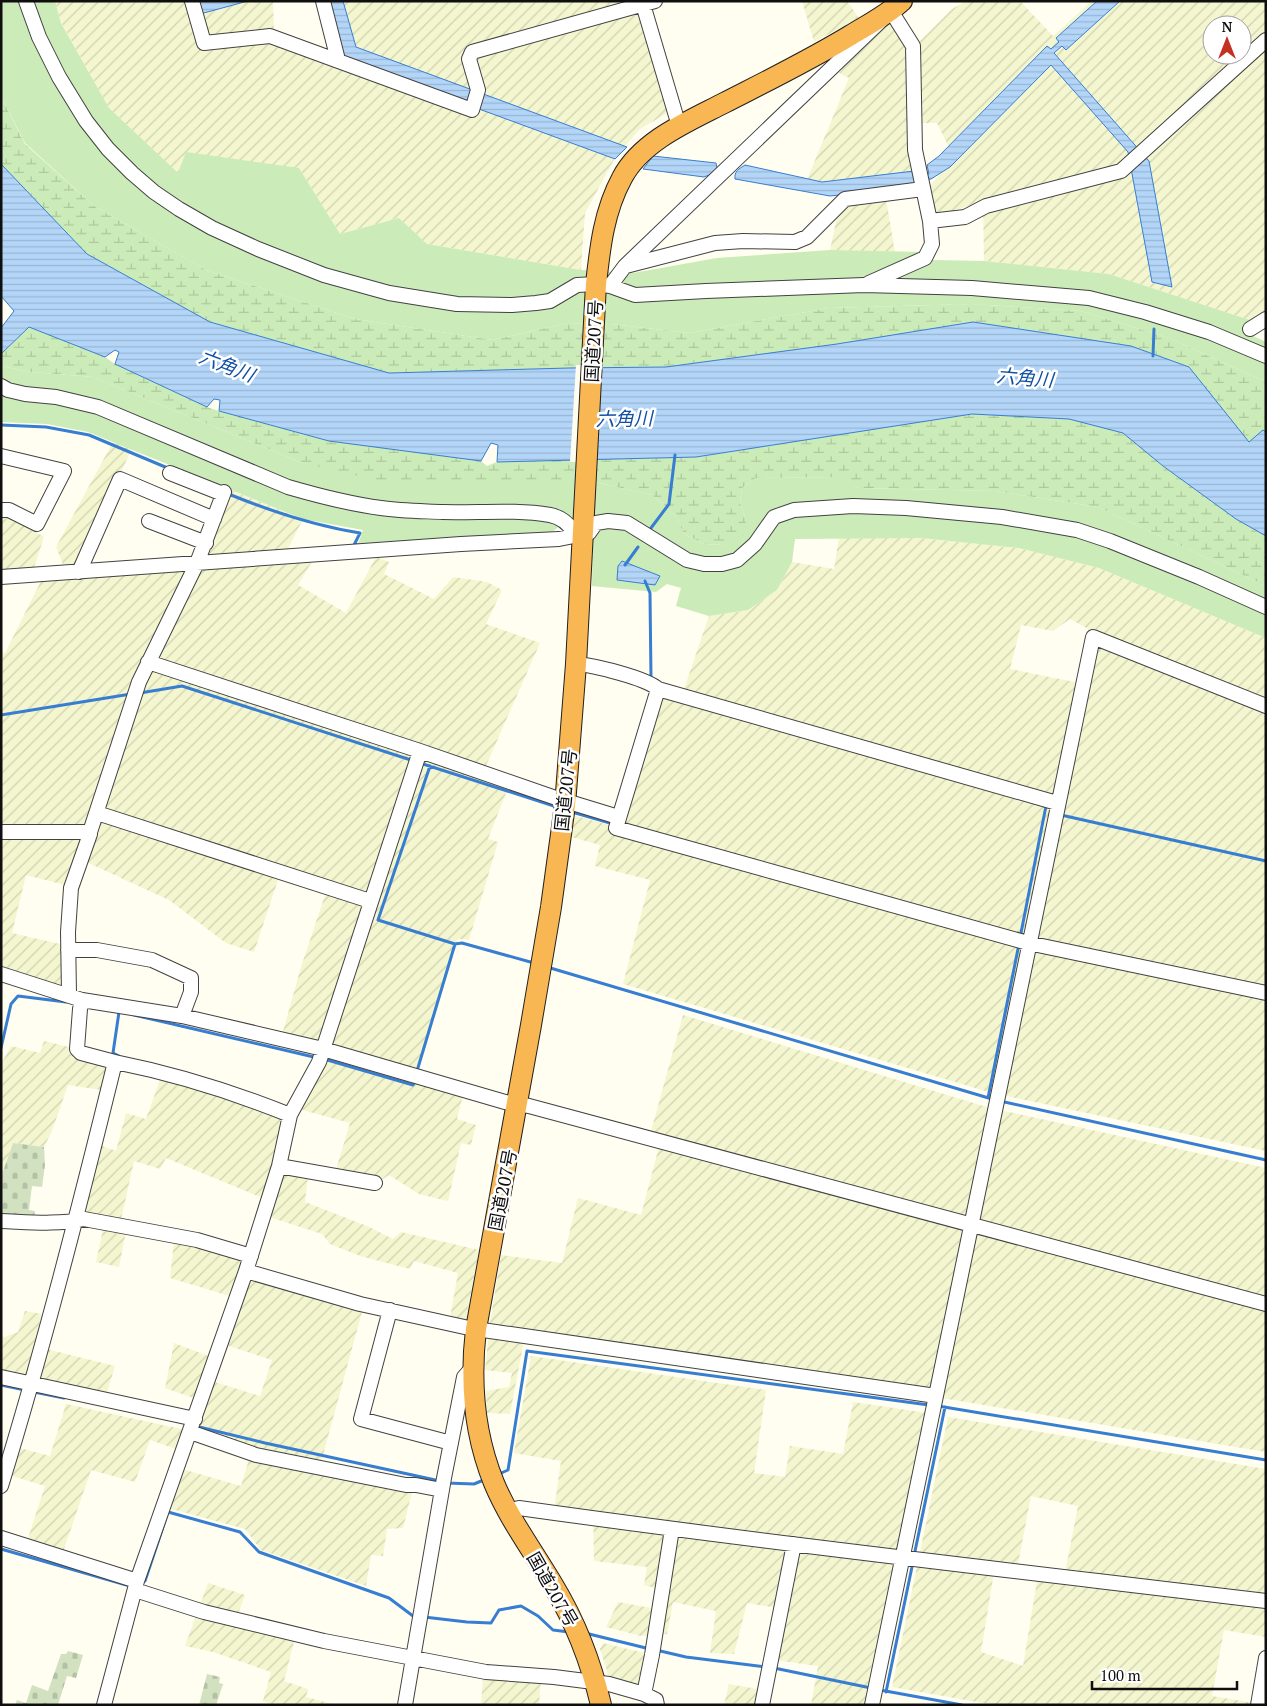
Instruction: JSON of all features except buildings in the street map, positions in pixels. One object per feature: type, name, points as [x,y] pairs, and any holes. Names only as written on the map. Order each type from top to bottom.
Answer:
[{"type":"highway","name":"国道207号","points":[[601,1705],[596,1682],[578,1633],[554,1585],[507,1511],[492,1477],[481,1441],[476,1415],[473,1367],[476,1329],[518,1104],[541,967],[564,807],[576,664],[582,534],[601,289],[601,237],[609,206],[622,176],[646,148],[679,126],[819,54],[896,6]]},
{"type":"street","points":[[26,1],[39,37],[59,77],[86,121],[108,150],[132,173],[154,192],[212,228],[258,249],[324,275],[389,293],[457,304],[512,305],[550,301],[578,285],[635,295],[864,285],[972,288],[1090,298],[1145,312],[1209,332],[1266,356]]},
{"type":"street","points":[[192,1],[204,43],[270,36],[472,110],[478,90],[470,59],[472,52],[647,2],[679,126]]},
{"type":"street","points":[[322,1],[338,60]]},
{"type":"street","points":[[601,289],[896,6],[913,46],[915,150],[930,221],[932,244],[925,258],[864,285]]},
{"type":"street","points":[[930,221],[965,217],[986,206],[1121,171],[1266,40]]},
{"type":"street","points":[[625,266],[715,243],[743,241],[795,242],[807,237],[845,199],[921,182]]},
{"type":"street","points":[[1250,329],[1266,319]]},
{"type":"street","points":[[1,386],[8,390],[25,394],[56,397],[98,407],[288,487],[317,496],[383,509],[444,512],[515,512],[551,515],[568,523],[574,532],[582,534]]},
{"type":"street","points":[[1,456],[64,471],[37,524],[9,510],[1,510]]},
{"type":"street","points":[[1,832],[90,832],[131,702],[148,662],[206,543],[224,493],[170,473]]},
{"type":"street","points":[[78,572],[120,479],[214,519]]},
{"type":"street","points":[[1,578],[559,539],[589,533],[596,523],[608,520],[627,523],[687,560],[704,564],[722,564],[737,560],[755,544],[774,518],[794,510],[862,507],[906,508],[1002,517],[1077,530],[1110,541],[1199,577],[1266,607]]},
{"type":"street","points":[[149,520],[206,543]]},
{"type":"street","points":[[873,1701],[910,1559],[935,1403],[997,1100],[1022,941],[1056,810],[1093,637],[1266,706]]},
{"type":"street","points":[[148,662],[418,758],[564,807],[615,815]]},
{"type":"street","points":[[576,664],[591,665],[1056,810]]},
{"type":"street","points":[[654,685],[615,815],[616,828],[1022,941],[1266,993]]},
{"type":"street","points":[[104,1705],[136,1586],[251,1256],[279,1166],[290,1114],[321,1055],[418,758]]},
{"type":"street","points":[[97,813],[369,905]]},
{"type":"street","points":[[88,838],[72,888],[68,932],[72,950],[77,1000],[77,1049],[80,1053],[161,1071],[244,1096],[290,1114]]},
{"type":"street","points":[[72,950],[96,950],[152,960],[191,978],[192,992],[182,1016]]},
{"type":"street","points":[[1,974],[77,1000],[182,1016],[321,1055],[416,1076],[1266,1304]]},
{"type":"street","points":[[1,1486],[78,1223],[118,1062]]},
{"type":"street","points":[[279,1166],[375,1183]]},
{"type":"street","points":[[1,1221],[78,1223],[197,1240],[251,1256]]},
{"type":"street","points":[[246,1271],[360,1304],[476,1329],[935,1403]]},
{"type":"street","points":[[390,1310],[361,1419],[451,1443]]},
{"type":"street","points":[[405,1705],[443,1485],[464,1377],[473,1367]]},
{"type":"street","points":[[1,1377],[29,1386],[192,1425],[256,1455],[406,1485],[443,1485]]},
{"type":"street","points":[[507,1511],[519,1508],[910,1559],[1266,1601]]},
{"type":"street","points":[[1,1538],[204,1612],[314,1639],[413,1660],[486,1672],[554,1677],[609,1684],[651,1698],[653,1649],[672,1529]]},
{"type":"street","points":[[762,1705],[794,1544]]},
{"type":"street","points":[[1258,1705],[1266,1658]]},
{"type":"green space","points":[[1,1],[55,1],[61,23],[109,108],[178,173],[186,152],[299,168],[340,234],[399,218],[427,244],[581,270],[633,273],[717,258],[830,250],[924,252],[932,260],[984,261],[1109,274],[1256,322],[1251,335],[1266,342],[1266,382],[1169,338],[1081,311],[972,304],[828,308],[690,333],[611,324],[567,323],[493,340],[355,319],[206,270],[94,206],[25,143],[1,96]]},
{"type":"green space","points":[[55,1],[273,1],[274,34],[347,57],[332,1],[665,1],[648,6],[676,108],[640,129],[616,156],[585,213],[581,270],[427,244],[399,218],[340,234],[299,168],[178,174],[109,108],[61,22]]},
{"type":"green space","points":[[802,1],[847,1],[859,18],[814,42]]},
{"type":"green space","points":[[966,1],[1020,1],[1053,36],[1092,1],[1266,1],[1266,313],[1256,322],[1109,274],[984,261],[983,201],[935,217],[928,188],[954,158],[937,123],[906,123],[912,178],[884,187],[895,252],[830,250],[844,185],[806,182],[849,78],[839,73],[891,21],[910,51],[952,9]]},
{"type":"green space","points":[[1,96],[25,144],[94,206],[206,270],[355,319],[493,340],[567,323],[611,324],[690,333],[828,308],[972,304],[1081,311],[1169,338],[1266,382],[1266,432],[1263,430],[1249,443],[1189,367],[1131,346],[973,322],[837,344],[666,367],[389,373],[210,322],[87,254],[1,164]]},
{"type":"green space","points":[[29,327],[105,357],[115,364],[219,411],[329,441],[481,461],[487,466],[497,462],[697,457],[972,414],[1069,419],[1123,433],[1163,466],[1236,519],[1266,536],[1266,586],[1098,507],[995,491],[858,488],[837,477],[756,478],[742,488],[740,502],[746,522],[744,535],[724,545],[704,544],[684,534],[675,515],[652,495],[595,482],[380,481],[302,463],[93,377],[31,372],[1,366],[1,354]]},
{"type":"green space","points":[[1,366],[31,372],[93,377],[302,463],[595,482],[652,495],[675,515],[684,534],[704,544],[724,545],[746,522],[740,502],[742,488],[756,478],[838,477],[858,488],[995,491],[1098,507],[1266,586],[1266,638],[1099,568],[1019,548],[921,538],[795,539],[792,562],[777,590],[748,610],[709,616],[676,606],[681,588],[667,584],[656,592],[592,586],[593,525],[569,519],[552,532],[358,544],[363,530],[303,519],[88,432],[47,424],[1,422]]},
{"type":"green space","points":[[113,442],[132,448],[74,576],[199,568],[228,489],[303,519],[283,559],[314,558],[298,585],[346,613],[376,557],[389,562],[384,574],[434,599],[453,577],[487,582],[502,590],[486,624],[540,643],[481,777],[508,788],[488,839],[498,842],[469,940],[458,939],[418,1072],[463,1095],[457,1119],[476,1125],[471,1145],[461,1143],[448,1201],[419,1194],[389,1175],[380,1181],[335,1173],[350,1123],[299,1109],[329,1047],[282,1035],[301,967],[325,895],[278,880],[254,952],[226,943],[169,900],[82,860],[73,887],[26,875],[12,933],[64,945],[66,991],[1,970],[1,652],[5,653],[42,579],[68,577],[56,547]]},
{"type":"green space","points":[[1,514],[7,514],[44,537],[30,580],[1,582]]},
{"type":"green space","points":[[839,538],[921,538],[1019,548],[1099,568],[1266,638],[1266,1151],[992,1093],[623,984],[650,880],[595,866],[600,845],[568,836],[572,815],[613,826],[659,692],[681,698],[709,616],[748,610],[777,590],[792,562],[834,569]],"holes":[[[1070,619],[1092,631],[1080,683],[1010,669],[1021,625],[1053,631]]]},
{"type":"green space","points":[[683,1015],[990,1108],[932,1399],[524,1340],[510,1414],[487,1413],[486,1391],[509,1387],[512,1373],[485,1370],[490,1323],[501,1255],[562,1263],[578,1198],[641,1215],[661,1139],[650,1135]]},
{"type":"green space","points":[[44,1041],[73,1048],[73,1058],[110,1065],[102,1090],[68,1085],[52,1131],[44,1147],[13,1143],[1,1177],[1,1064],[11,1046],[40,1053]]},
{"type":"green space","points":[[161,1077],[286,1115],[277,1166],[308,1175],[305,1202],[367,1226],[393,1239],[401,1232],[479,1250],[466,1320],[450,1318],[458,1273],[414,1261],[410,1269],[360,1256],[330,1244],[322,1234],[260,1214],[265,1199],[166,1158],[160,1169],[134,1161],[119,1229],[126,1231],[119,1267],[96,1262],[105,1220],[73,1218],[92,1142],[116,1151],[126,1113],[146,1119]]},
{"type":"green space","points":[[1000,1110],[1266,1168],[1266,1452],[942,1398]]},
{"type":"green space","points":[[13,1143],[44,1147],[45,1165],[42,1187],[32,1186],[29,1210],[35,1211],[34,1219],[1,1217],[1,1177]]},
{"type":"green space","points":[[174,1241],[246,1257],[243,1272],[363,1308],[319,1470],[413,1488],[403,1528],[387,1529],[383,1556],[371,1555],[366,1586],[261,1550],[245,1529],[168,1508],[182,1469],[241,1486],[253,1446],[199,1431],[190,1422],[199,1400],[165,1388],[174,1343],[211,1357],[205,1379],[260,1396],[272,1360],[226,1345],[240,1299],[170,1278]]},
{"type":"green space","points":[[25,1311],[42,1314],[34,1346],[115,1366],[104,1402],[1,1380],[1,1336],[4,1337],[18,1332]]},
{"type":"green space","points":[[531,1356],[766,1390],[754,1473],[785,1477],[790,1446],[843,1454],[853,1402],[928,1413],[869,1705],[811,1705],[818,1666],[774,1660],[782,1609],[747,1603],[734,1654],[710,1653],[716,1611],[673,1602],[667,1634],[641,1636],[606,1627],[618,1602],[662,1610],[670,1592],[644,1585],[647,1567],[594,1561],[593,1515],[554,1510],[561,1461],[514,1453]]},
{"type":"green space","points":[[66,1404],[186,1430],[179,1450],[150,1440],[135,1482],[91,1470],[63,1552],[27,1541],[45,1486],[9,1475],[16,1447],[50,1456]]},
{"type":"green space","points":[[948,1417],[1266,1469],[1266,1637],[1224,1630],[1212,1696],[1260,1704],[1266,1671],[1266,1705],[994,1705],[892,1687]],"holes":[[[1031,1496],[1078,1506],[1064,1578],[1038,1575],[1023,1666],[981,1652],[995,1566],[1017,1569]]]},
{"type":"green space","points":[[208,1583],[245,1595],[235,1622],[295,1638],[284,1681],[308,1689],[306,1697],[336,1705],[275,1705],[263,1701],[271,1672],[213,1652],[185,1646]]},
{"type":"green space","points":[[603,1643],[649,1654],[642,1686],[609,1677],[600,1649]]},
{"type":"green space","points":[[68,1651],[83,1655],[76,1678],[67,1676],[58,1705],[15,1705],[17,1700],[26,1703],[32,1685],[48,1691],[61,1654],[66,1654]]},
{"type":"green space","points":[[207,1674],[220,1677],[219,1683],[223,1684],[216,1705],[199,1705]]},
{"type":"green space","points":[[483,1677],[541,1680],[539,1705],[481,1705]]},
{"type":"green space","points":[[729,1684],[763,1690],[760,1705],[724,1705]]},
{"type":"water","points":[[196,1],[248,1],[200,14]]},
{"type":"water","points":[[327,1],[343,1],[356,47],[627,147],[615,159],[343,59]]},
{"type":"water","points":[[1097,1],[1120,1],[1066,50],[1062,46],[1054,53],[1149,161],[1172,287],[1152,282],[1128,152],[1051,65],[950,167],[931,179],[916,181],[917,186],[830,196],[735,179],[736,172],[745,165],[822,182],[914,171],[915,176],[929,174],[927,165],[939,156],[1047,46],[1051,49],[1059,42],[1056,38]]},
{"type":"water","points":[[653,156],[716,163],[717,168],[714,173],[704,177],[643,169]]},
{"type":"water","name":"六角川","points":[[1,164],[87,254],[210,322],[389,373],[666,367],[837,344],[973,322],[1131,346],[1189,367],[1249,442],[1263,430],[1266,432],[1266,536],[1236,519],[1163,466],[1123,433],[1069,419],[972,414],[696,457],[497,462],[498,445],[491,443],[481,461],[329,441],[219,411],[220,400],[214,399],[207,407],[115,364],[119,352],[115,350],[105,357],[29,327],[1,354],[1,328],[14,311],[1,296]]},
{"type":"water","points":[[622,561],[660,576],[655,585],[617,580],[618,566]]},
{"type":"pier","points":[[576,365],[598,365],[593,462],[570,462]]},
{"type":"waterway","points":[[1153,356],[1154,329]]},
{"type":"waterway","points":[[1,425],[46,427],[89,435],[170,469]]},
{"type":"waterway","points":[[651,528],[669,504],[675,455]]},
{"type":"waterway","points":[[231,495],[295,518],[360,533],[354,545],[358,545]]},
{"type":"waterway","points":[[625,565],[638,547]]},
{"type":"waterway","points":[[645,581],[650,593],[651,679]]},
{"type":"waterway","points":[[140,693],[182,686],[414,761]]},
{"type":"waterway","points":[[1,715],[131,694]]},
{"type":"waterway","points":[[420,763],[557,807]]},
{"type":"waterway","points":[[430,766],[378,920],[455,944],[462,943],[534,963]]},
{"type":"waterway","points":[[1020,938],[1046,807],[1044,806]]},
{"type":"waterway","points":[[572,812],[610,823],[611,819]]},
{"type":"waterway","points":[[1061,815],[1266,861]]},
{"type":"waterway","points":[[417,1071],[455,944]]},
{"type":"waterway","points":[[988,1098],[1019,944]]},
{"type":"waterway","points":[[547,967],[992,1099]]},
{"type":"waterway","points":[[1,1048],[11,1004],[18,996],[66,1002]]},
{"type":"waterway","points":[[119,1012],[113,1053],[119,1056],[119,1059]]},
{"type":"waterway","points":[[134,1015],[318,1058]]},
{"type":"waterway","points":[[324,1059],[413,1085],[415,1080]]},
{"type":"waterway","points":[[1000,1101],[1266,1160]]},
{"type":"waterway","points":[[499,1474],[508,1470],[527,1351],[929,1405]]},
{"type":"waterway","points":[[1,1385],[25,1390]]},
{"type":"waterway","points":[[34,1392],[64,1398]]},
{"type":"waterway","points":[[938,1406],[1266,1460]]},
{"type":"waterway","points":[[914,1556],[945,1407]]},
{"type":"waterway","points":[[195,1426],[440,1481]]},
{"type":"waterway","points":[[446,1483],[474,1484],[486,1479]]},
{"type":"waterway","points":[[141,1583],[145,1581],[168,1512],[240,1532],[259,1552],[389,1598],[413,1616],[417,1616]]},
{"type":"waterway","points":[[1,1549],[130,1586]]},
{"type":"waterway","points":[[886,1692],[913,1562]]},
{"type":"waterway","points":[[424,1617],[491,1623],[499,1610],[521,1606],[538,1616],[553,1630],[569,1632]]},
{"type":"waterway","points":[[585,1633],[650,1649]]},
{"type":"waterway","points":[[656,1650],[686,1657],[766,1667]]},
{"type":"waterway","points":[[774,1668],[871,1688]]},
{"type":"waterway","points":[[880,1690],[962,1705]]}]
